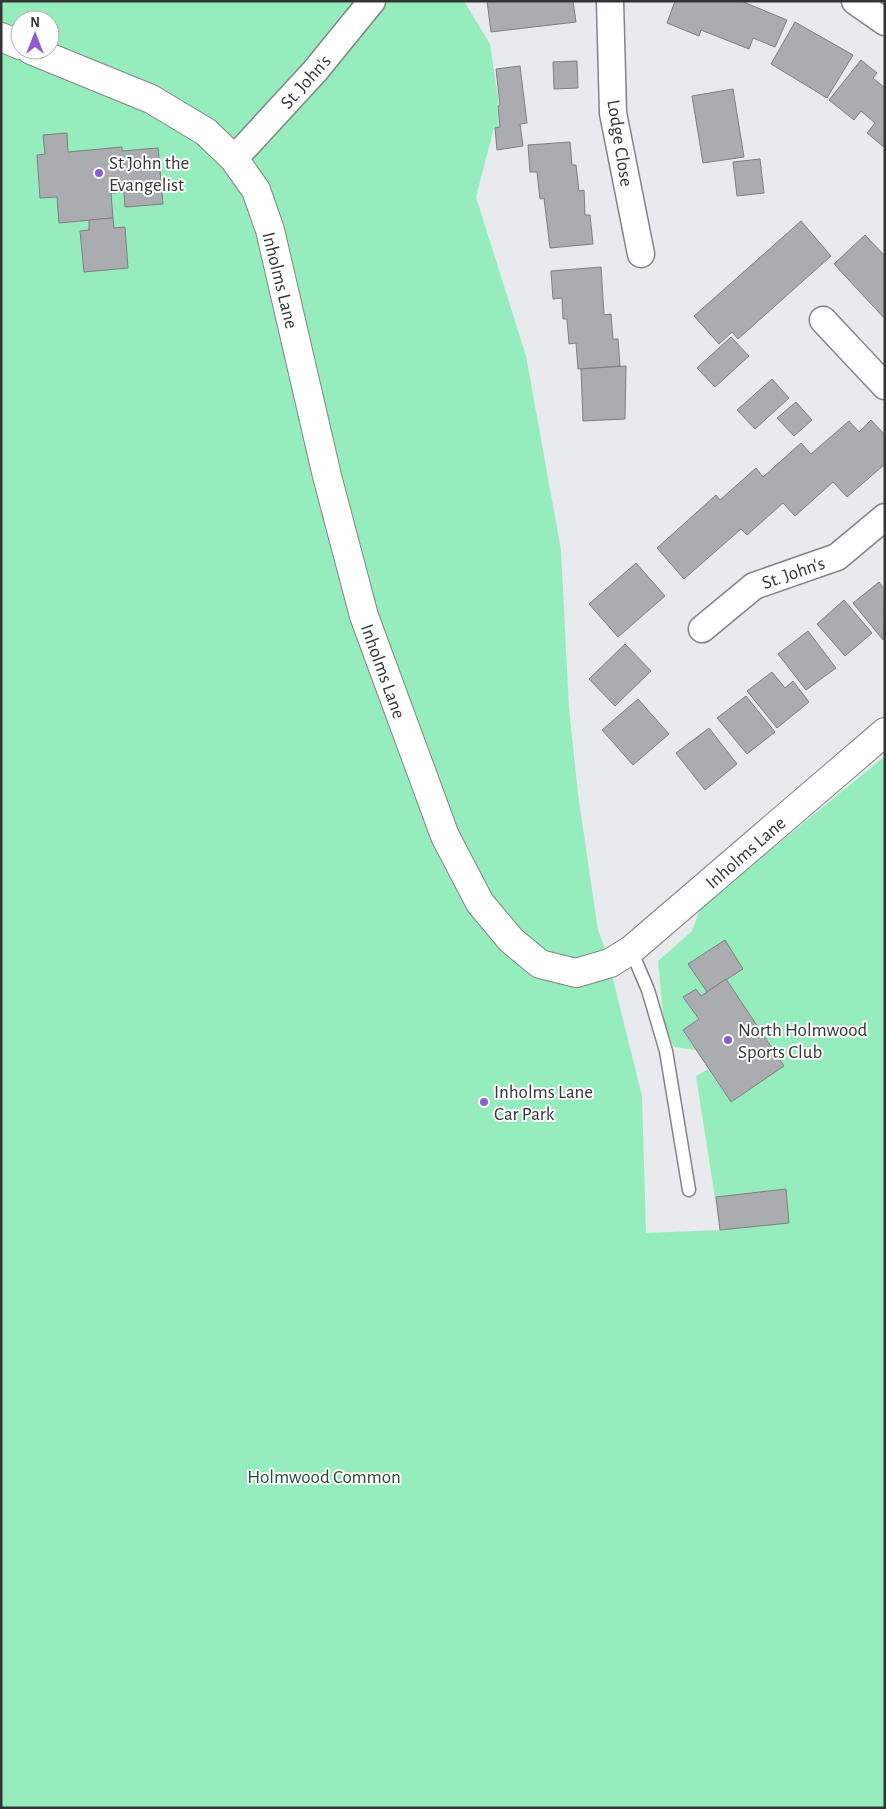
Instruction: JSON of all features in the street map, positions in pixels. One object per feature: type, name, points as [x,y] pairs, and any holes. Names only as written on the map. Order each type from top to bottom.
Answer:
[{"type":"street","name":"St. John's","points":[[234,159],[315,71],[372,1]]},
{"type":"street","name":"Lodge Close","points":[[610,1],[613,114],[641,254]]},
{"type":"street","points":[[855,1],[883,17]]},
{"type":"street","name":"Inholms Lane","points":[[56,60],[151,98],[206,132],[234,159],[256,190],[270,230],[327,476],[364,616],[445,836],[480,903],[511,940],[540,964],[576,973],[610,962],[630,950],[885,732]]},
{"type":"street","points":[[823,320],[885,386]]},
{"type":"street","name":"St. John's","points":[[702,629],[754,586],[838,557],[885,517]]},
{"type":"lane","points":[[630,950],[648,990],[666,1051],[689,1190]]},
{"type":"green space","name":"Holmwood Common","points":[[1,1],[464,1],[490,44],[499,104],[497,105],[499,127],[494,128],[476,197],[526,356],[561,550],[569,708],[578,794],[598,930],[606,951],[642,1096],[646,1233],[720,1230],[696,1076],[708,1069],[731,1102],[784,1066],[726,979],[743,969],[725,940],[688,964],[707,992],[701,996],[695,989],[683,997],[699,1019],[683,1031],[696,1050],[674,1047],[664,1024],[658,961],[692,931],[701,907],[885,756],[885,1808],[1,1808]]},
{"type":"building","points":[[487,1],[573,1],[576,22],[491,32]]},
{"type":"building","points":[[675,1],[741,1],[787,20],[775,47],[753,38],[749,49],[701,30],[699,36],[667,23]]},
{"type":"building","points":[[795,22],[853,55],[827,98],[771,64]]},
{"type":"building","points":[[861,60],[877,73],[873,78],[885,88],[885,148],[867,133],[875,123],[861,111],[854,120],[829,100]]},
{"type":"building","points":[[577,61],[578,88],[554,89],[553,62]]},
{"type":"building","points":[[520,66],[527,123],[520,124],[523,146],[497,150],[495,128],[500,127],[498,106],[500,105],[496,69]]},
{"type":"building","points":[[733,89],[744,157],[703,163],[692,96]]},
{"type":"building","name":"St John the Evangelist","points":[[67,133],[68,152],[122,147],[122,151],[158,148],[163,204],[125,207],[124,192],[111,193],[113,218],[59,223],[57,197],[40,198],[37,155],[45,154],[43,135]]},
{"type":"building","points":[[570,142],[572,165],[576,165],[579,191],[584,190],[585,215],[590,215],[593,244],[550,248],[544,198],[540,199],[537,172],[530,172],[528,145]]},
{"type":"building","points":[[760,159],[764,193],[737,196],[733,162]]},
{"type":"building","points":[[113,218],[114,228],[125,227],[128,268],[84,272],[80,231],[89,230],[89,220]]},
{"type":"building","points":[[801,221],[831,256],[738,339],[732,332],[719,344],[694,316]]},
{"type":"building","points":[[865,235],[885,256],[885,319],[834,264]]},
{"type":"building","points":[[601,267],[604,315],[611,314],[613,339],[618,339],[620,366],[578,369],[576,343],[569,344],[567,319],[563,319],[562,298],[553,299],[551,271]]},
{"type":"building","points":[[731,337],[749,356],[715,387],[697,368]]},
{"type":"building","points":[[626,366],[625,419],[583,421],[581,369]]},
{"type":"building","points":[[772,379],[789,398],[755,429],[737,410]]},
{"type":"building","points":[[796,402],[812,420],[794,436],[777,418]]},
{"type":"building","points":[[871,420],[885,435],[885,464],[847,497],[833,482],[795,516],[783,503],[747,535],[741,529],[684,579],[657,548],[716,495],[720,500],[756,468],[763,477],[801,443],[811,454],[849,421],[859,432]]},
{"type":"building","points":[[636,563],[665,596],[618,637],[589,604]]},
{"type":"building","points":[[879,582],[885,590],[883,640],[853,603]]},
{"type":"building","points":[[844,600],[872,633],[845,656],[817,624]]},
{"type":"building","points":[[808,631],[836,668],[806,690],[778,654]]},
{"type":"building","points":[[625,644],[651,671],[615,706],[589,679]]},
{"type":"building","points":[[772,672],[785,688],[793,681],[809,702],[777,728],[747,691]]},
{"type":"building","points":[[746,696],[775,732],[747,754],[717,718]]},
{"type":"building","points":[[638,699],[669,734],[633,765],[602,730]]},
{"type":"building","points":[[709,728],[737,764],[705,790],[676,753]]},
{"type":"building","points":[[725,940],[743,969],[707,992],[688,964]]},
{"type":"building","name":"North Holmwood Sports Club","points":[[726,979],[784,1066],[731,1102],[683,1030],[699,1019],[683,997],[696,989],[701,996]]},
{"type":"building","points":[[786,1189],[789,1223],[720,1230],[716,1197]]},
{"type":"place","name":"St John the Evangelist","points":[[99,173]]},
{"type":"place","name":"North Holmwood Sports Club","points":[[728,1040]]},
{"type":"place","name":"Inholms Lane Car Park","points":[[484,1102]]}]
